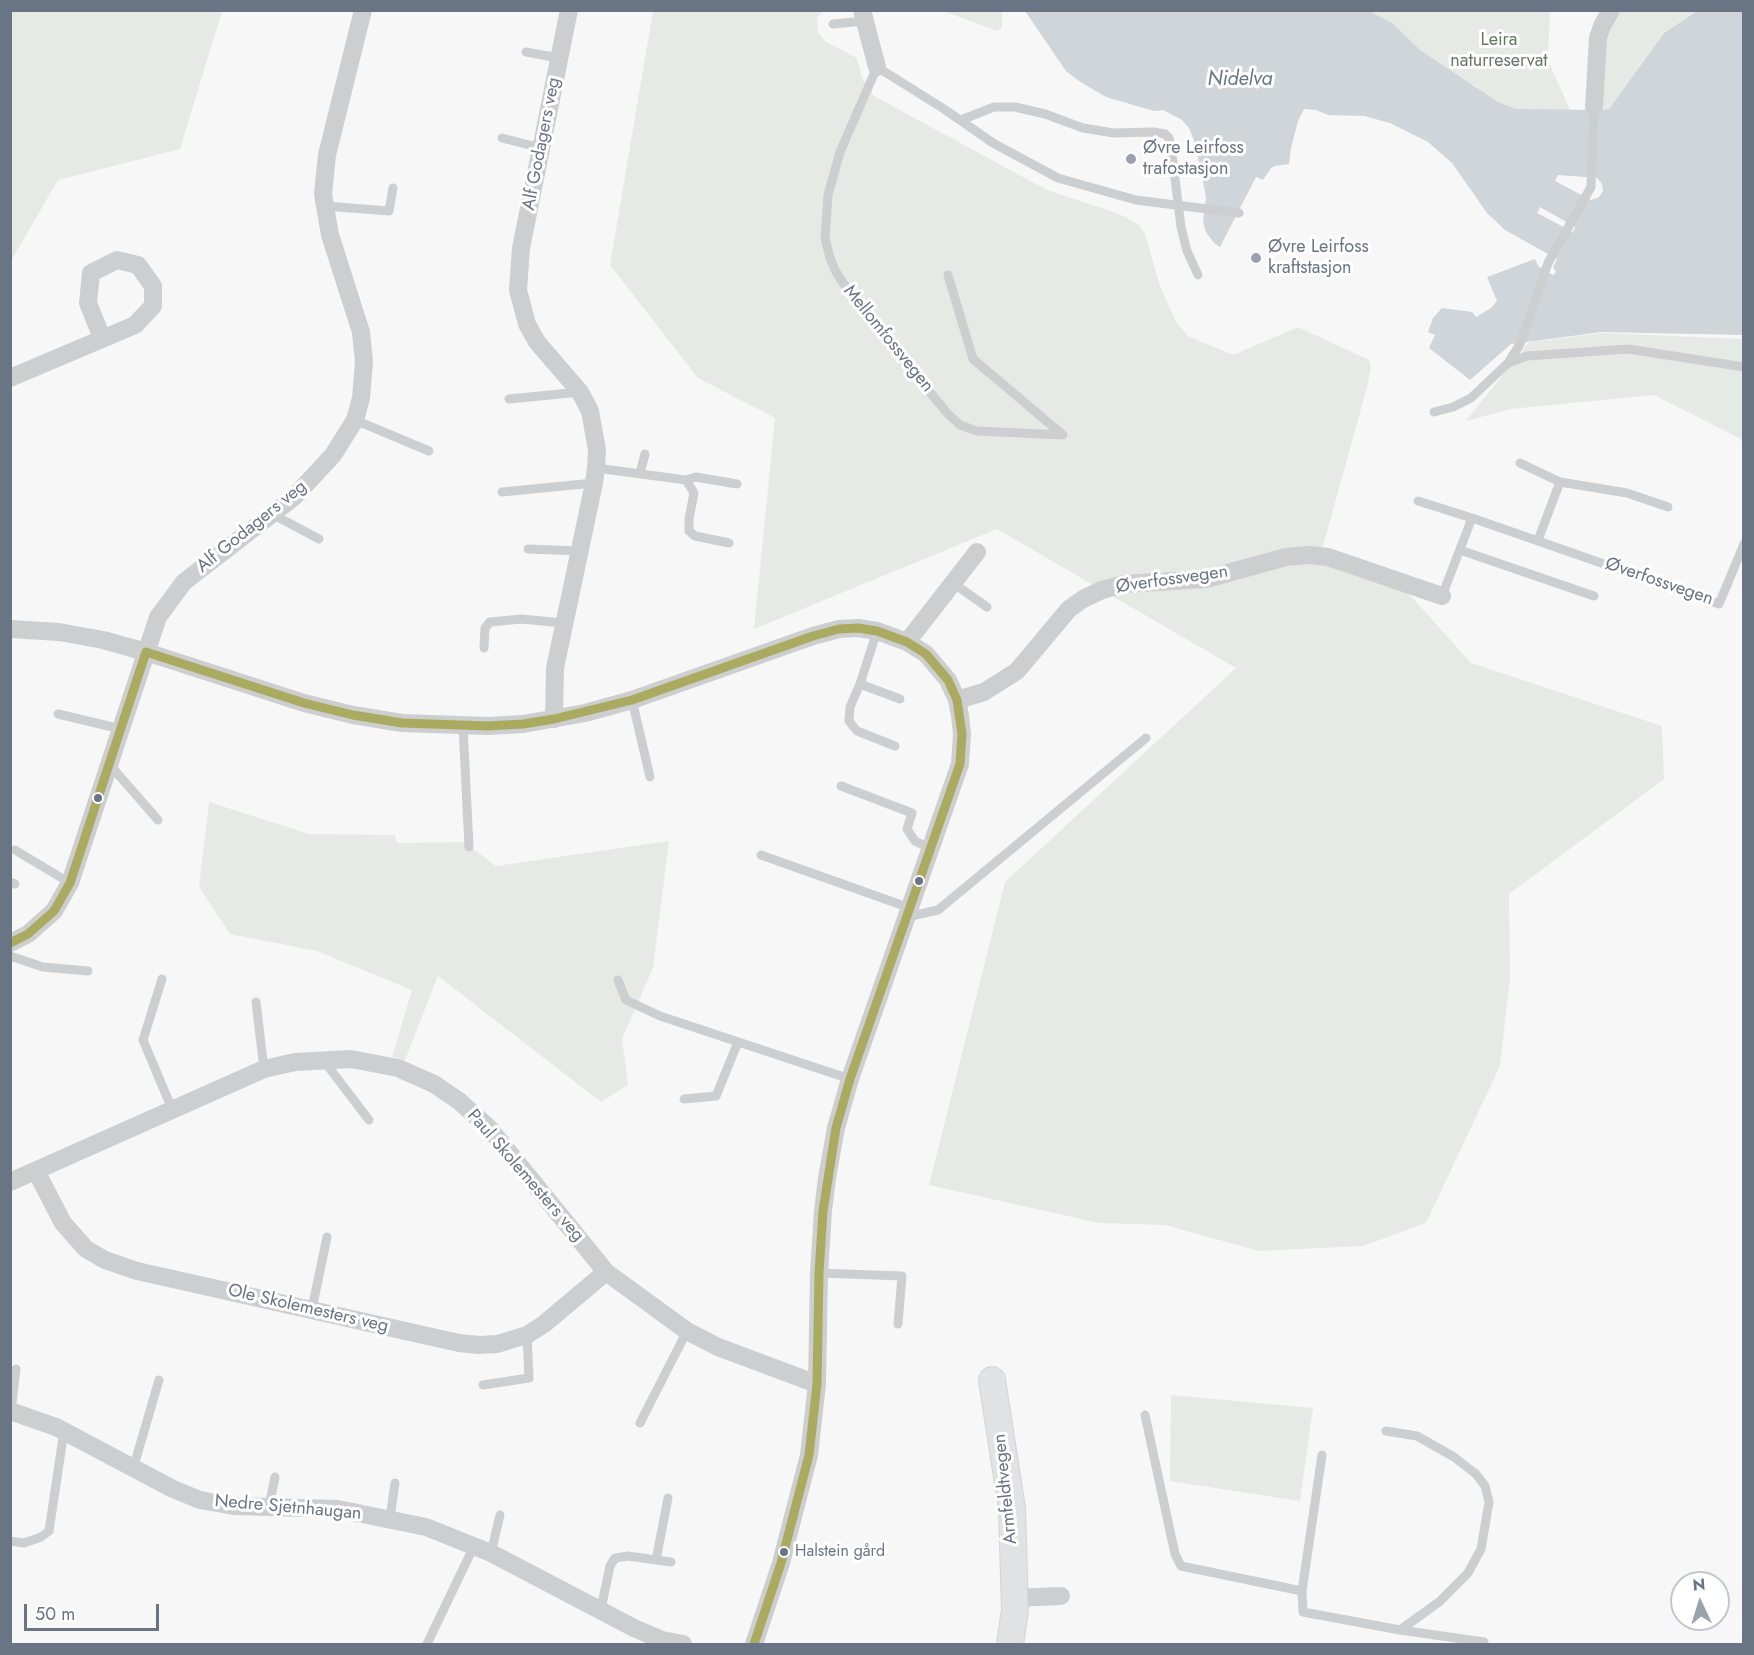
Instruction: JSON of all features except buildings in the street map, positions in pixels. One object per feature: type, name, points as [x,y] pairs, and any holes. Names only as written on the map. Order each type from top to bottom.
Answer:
[{"type":"street","name":"Alf Godagers veg","points":[[10,943],[28,934],[54,911],[70,883],[158,617],[184,582],[294,497],[333,455],[355,420],[361,398],[364,362],[361,332],[330,235],[323,194],[327,155],[363,10]]},
{"type":"street","name":"Alf Godagers veg","points":[[554,718],[555,668],[595,476],[595,432],[590,411],[580,392],[537,342],[528,324],[518,290],[521,248],[569,10]]},
{"type":"street","points":[[1594,107],[1598,38],[1611,10]]},
{"type":"street","points":[[863,16],[877,67]]},
{"type":"street","points":[[10,378],[102,338]]},
{"type":"street","points":[[907,642],[977,552]]},
{"type":"street","name":"Øverfossvegen","points":[[957,700],[984,692],[1017,671],[1070,609],[1083,599],[1102,590],[1124,584],[1206,579],[1286,557],[1309,555],[1328,556],[1442,597]]},
{"type":"street","points":[[10,628],[59,632],[103,640],[304,703],[353,715],[402,723],[463,726],[523,724],[632,700],[831,631],[858,628],[877,631],[907,642],[926,654],[938,666],[948,680],[957,700],[962,734],[960,764],[850,1079],[836,1128],[827,1178],[819,1273],[817,1383],[809,1455],[798,1505],[754,1644]]},
{"type":"street","name":"Paul Skolemesters veg","points":[[10,1182],[264,1069],[322,1059],[351,1059],[398,1068],[434,1084],[459,1101],[489,1128],[606,1272],[687,1331],[718,1347],[817,1383]]},
{"type":"street","name":"Ole Skolemesters veg","points":[[36,1171],[63,1223],[86,1249],[105,1260],[137,1271],[459,1343],[497,1344],[527,1335],[544,1324],[606,1272]]},
{"type":"street","name":"Armfeldtvegen","points":[[992,1380],[1012,1509],[1014,1598],[1010,1644]]},
{"type":"street","name":"Nedre Sjetnhaugan","points":[[11,1411],[64,1431],[133,1469],[200,1500],[234,1506],[338,1509],[426,1527],[482,1549],[653,1636],[683,1644]]},
{"type":"street","points":[[1014,1598],[1061,1596]]},
{"type":"lane","points":[[833,24],[863,16]]},
{"type":"lane","points":[[526,52],[559,58]]},
{"type":"lane","points":[[877,67],[993,143],[1058,178],[1136,200],[1239,213]]},
{"type":"lane","name":"Mellomfossvegen","points":[[877,67],[840,152],[828,195],[825,238],[836,272],[858,306],[948,414],[960,424],[977,431],[1063,435],[973,359],[948,275]]},
{"type":"lane","points":[[961,120],[994,107],[1015,107],[1045,114],[1083,128],[1114,133],[1165,134],[1169,138],[1183,206],[1180,227],[1187,251],[1198,274]]},
{"type":"lane","points":[[1434,412],[1453,407],[1471,398],[1508,363],[1520,344],[1548,263],[1591,187],[1594,107]]},
{"type":"lane","points":[[502,138],[541,148]]},
{"type":"lane","points":[[325,206],[389,211],[393,188]]},
{"type":"lane","points":[[1508,363],[1527,356],[1628,349],[1743,366]]},
{"type":"lane","points":[[509,399],[580,392]]},
{"type":"lane","points":[[355,420],[429,451]]},
{"type":"lane","points":[[640,473],[645,454]]},
{"type":"lane","points":[[1520,463],[1560,482],[1626,493],[1668,507]]},
{"type":"lane","points":[[502,492],[595,476],[640,473],[686,480],[696,477],[737,483]]},
{"type":"lane","points":[[686,480],[694,493],[689,531],[695,536],[729,543]]},
{"type":"lane","points":[[1538,540],[1560,482]]},
{"type":"lane","name":"Øverfossvegen","points":[[1418,501],[1538,540],[1719,604],[1743,544]]},
{"type":"lane","points":[[272,514],[319,539]]},
{"type":"lane","name":"Øverfossvegen","points":[[1442,597],[1472,518]]},
{"type":"lane","points":[[528,549],[580,551]]},
{"type":"lane","name":"Øverfossvegen","points":[[1460,550],[1594,596]]},
{"type":"lane","points":[[953,582],[987,607]]},
{"type":"lane","points":[[484,648],[485,628],[490,622],[521,619],[563,623]]},
{"type":"lane","points":[[877,631],[850,707],[849,721],[857,731],[895,746]]},
{"type":"lane","points":[[860,684],[900,699]]},
{"type":"lane","points":[[632,700],[650,777]]},
{"type":"lane","points":[[58,714],[121,729]]},
{"type":"lane","points":[[463,726],[469,847]]},
{"type":"lane","points":[[761,855],[909,912],[938,910],[1146,738]]},
{"type":"lane","points":[[110,765],[158,820]]},
{"type":"lane","points":[[841,786],[912,813],[907,829],[915,841],[931,849]]},
{"type":"lane","points":[[15,850],[70,883]]},
{"type":"lane","points":[[10,956],[43,967],[88,972]]},
{"type":"lane","points":[[162,979],[143,1040],[172,1109]]},
{"type":"lane","points":[[618,980],[626,1000],[660,1016],[850,1079]]},
{"type":"lane","points":[[256,1002],[264,1069]]},
{"type":"lane","points":[[684,1099],[716,1096],[738,1042]]},
{"type":"lane","points":[[322,1059],[369,1120]]},
{"type":"lane","points":[[312,1309],[327,1237]]},
{"type":"lane","points":[[819,1273],[902,1276],[898,1324]]},
{"type":"lane","points":[[640,1423],[687,1331]]},
{"type":"lane","points":[[483,1385],[529,1378],[527,1335]]},
{"type":"lane","points":[[11,1411],[16,1369]]},
{"type":"lane","points":[[133,1469],[159,1380]]},
{"type":"lane","points":[[1145,1415],[1172,1543],[1181,1566],[1302,1591]]},
{"type":"lane","points":[[10,1541],[24,1543],[41,1537],[49,1531],[64,1431]]},
{"type":"lane","points":[[1386,1431],[1416,1436],[1454,1457],[1476,1474],[1485,1486],[1489,1502],[1480,1549],[1468,1573],[1439,1602],[1400,1630]]},
{"type":"lane","points":[[1322,1455],[1302,1591],[1303,1612],[1400,1630],[1484,1642]]},
{"type":"lane","points":[[269,1507],[275,1478]]},
{"type":"lane","points":[[390,1518],[395,1483]]},
{"type":"lane","points":[[656,1560],[668,1498]]},
{"type":"lane","points":[[427,1644],[500,1515]]},
{"type":"lane","points":[[601,1609],[610,1566],[615,1557],[628,1556],[671,1562]]},
{"type":"green space","points":[[11,10],[222,11],[180,149],[58,180],[11,261]]},
{"type":"green space","points":[[653,11],[823,11],[817,18],[818,32],[826,42],[857,58],[861,75],[874,96],[1047,190],[1117,213],[1138,224],[1145,234],[1160,286],[1176,322],[1188,336],[1233,355],[1298,327],[1369,360],[1371,367],[1367,387],[1322,550],[1410,595],[1471,663],[1662,726],[1664,779],[1509,894],[1510,978],[1500,1066],[1426,1223],[1363,1246],[1259,1251],[1165,1225],[1099,1223],[929,1185],[1005,882],[1236,668],[997,529],[754,629],[775,418],[698,378],[610,265]]},
{"type":"green space","points":[[943,11],[1002,11],[1002,27],[998,31]]},
{"type":"green space","name":"Leira naturreservat","points":[[1357,11],[1550,11],[1548,60],[1576,124],[1496,107],[1475,85],[1441,80]]},
{"type":"green space","points":[[1618,11],[1697,11],[1664,33],[1609,109],[1600,110],[1602,47]]},
{"type":"green space","points":[[1604,333],[1743,339],[1743,440],[1654,395],[1511,409],[1466,421],[1529,342]]},
{"type":"green space","points":[[209,802],[309,834],[395,835],[397,843],[464,842],[496,866],[669,841],[653,968],[622,1039],[628,1085],[601,1102],[438,976],[405,1060],[392,1057],[412,990],[317,951],[230,934],[199,887]]},
{"type":"green space","points":[[1171,1395],[1313,1408],[1300,1501],[1170,1481]]},
{"type":"water","name":"Nidelva","points":[[1025,11],[1369,11],[1392,23],[1420,50],[1498,102],[1516,109],[1600,110],[1609,109],[1664,33],[1697,11],[1743,11],[1743,335],[1602,332],[1511,344],[1470,380],[1429,348],[1435,335],[1428,332],[1433,318],[1442,308],[1472,312],[1476,317],[1491,308],[1497,301],[1487,277],[1535,259],[1538,266],[1553,275],[1556,272],[1553,267],[1557,259],[1505,230],[1487,213],[1452,163],[1428,142],[1390,123],[1364,116],[1328,115],[1316,110],[1304,109],[1298,121],[1289,164],[1271,168],[1263,180],[1256,177],[1220,247],[1206,232],[1203,222],[1206,197],[1195,143],[1189,128],[1182,120],[1163,110],[1154,111],[1106,97],[1066,71]],"holes":[[[1558,175],[1597,178],[1602,184],[1603,191],[1599,197],[1591,200],[1555,181]],[[1540,207],[1575,227],[1573,232],[1537,213]]]},
{"type":"transit line","points":[[10,943],[28,934],[54,911],[70,883],[146,652],[304,703],[353,715],[402,723],[488,726],[554,719],[632,700],[813,636],[839,629],[858,628],[877,631],[907,642],[926,654],[948,680],[957,700],[962,734],[960,764],[850,1079],[836,1128],[823,1211],[819,1273],[817,1384],[809,1455],[781,1563],[754,1644]]},
{"type":"place","name":"Øvre Leirfoss trafostasjon","points":[[1131,159]]},
{"type":"place","name":"Øvre Leirfoss kraftstasjon","points":[[1256,258]]},
{"type":"place","name":"Halstein gård","points":[[784,1552]]}]
